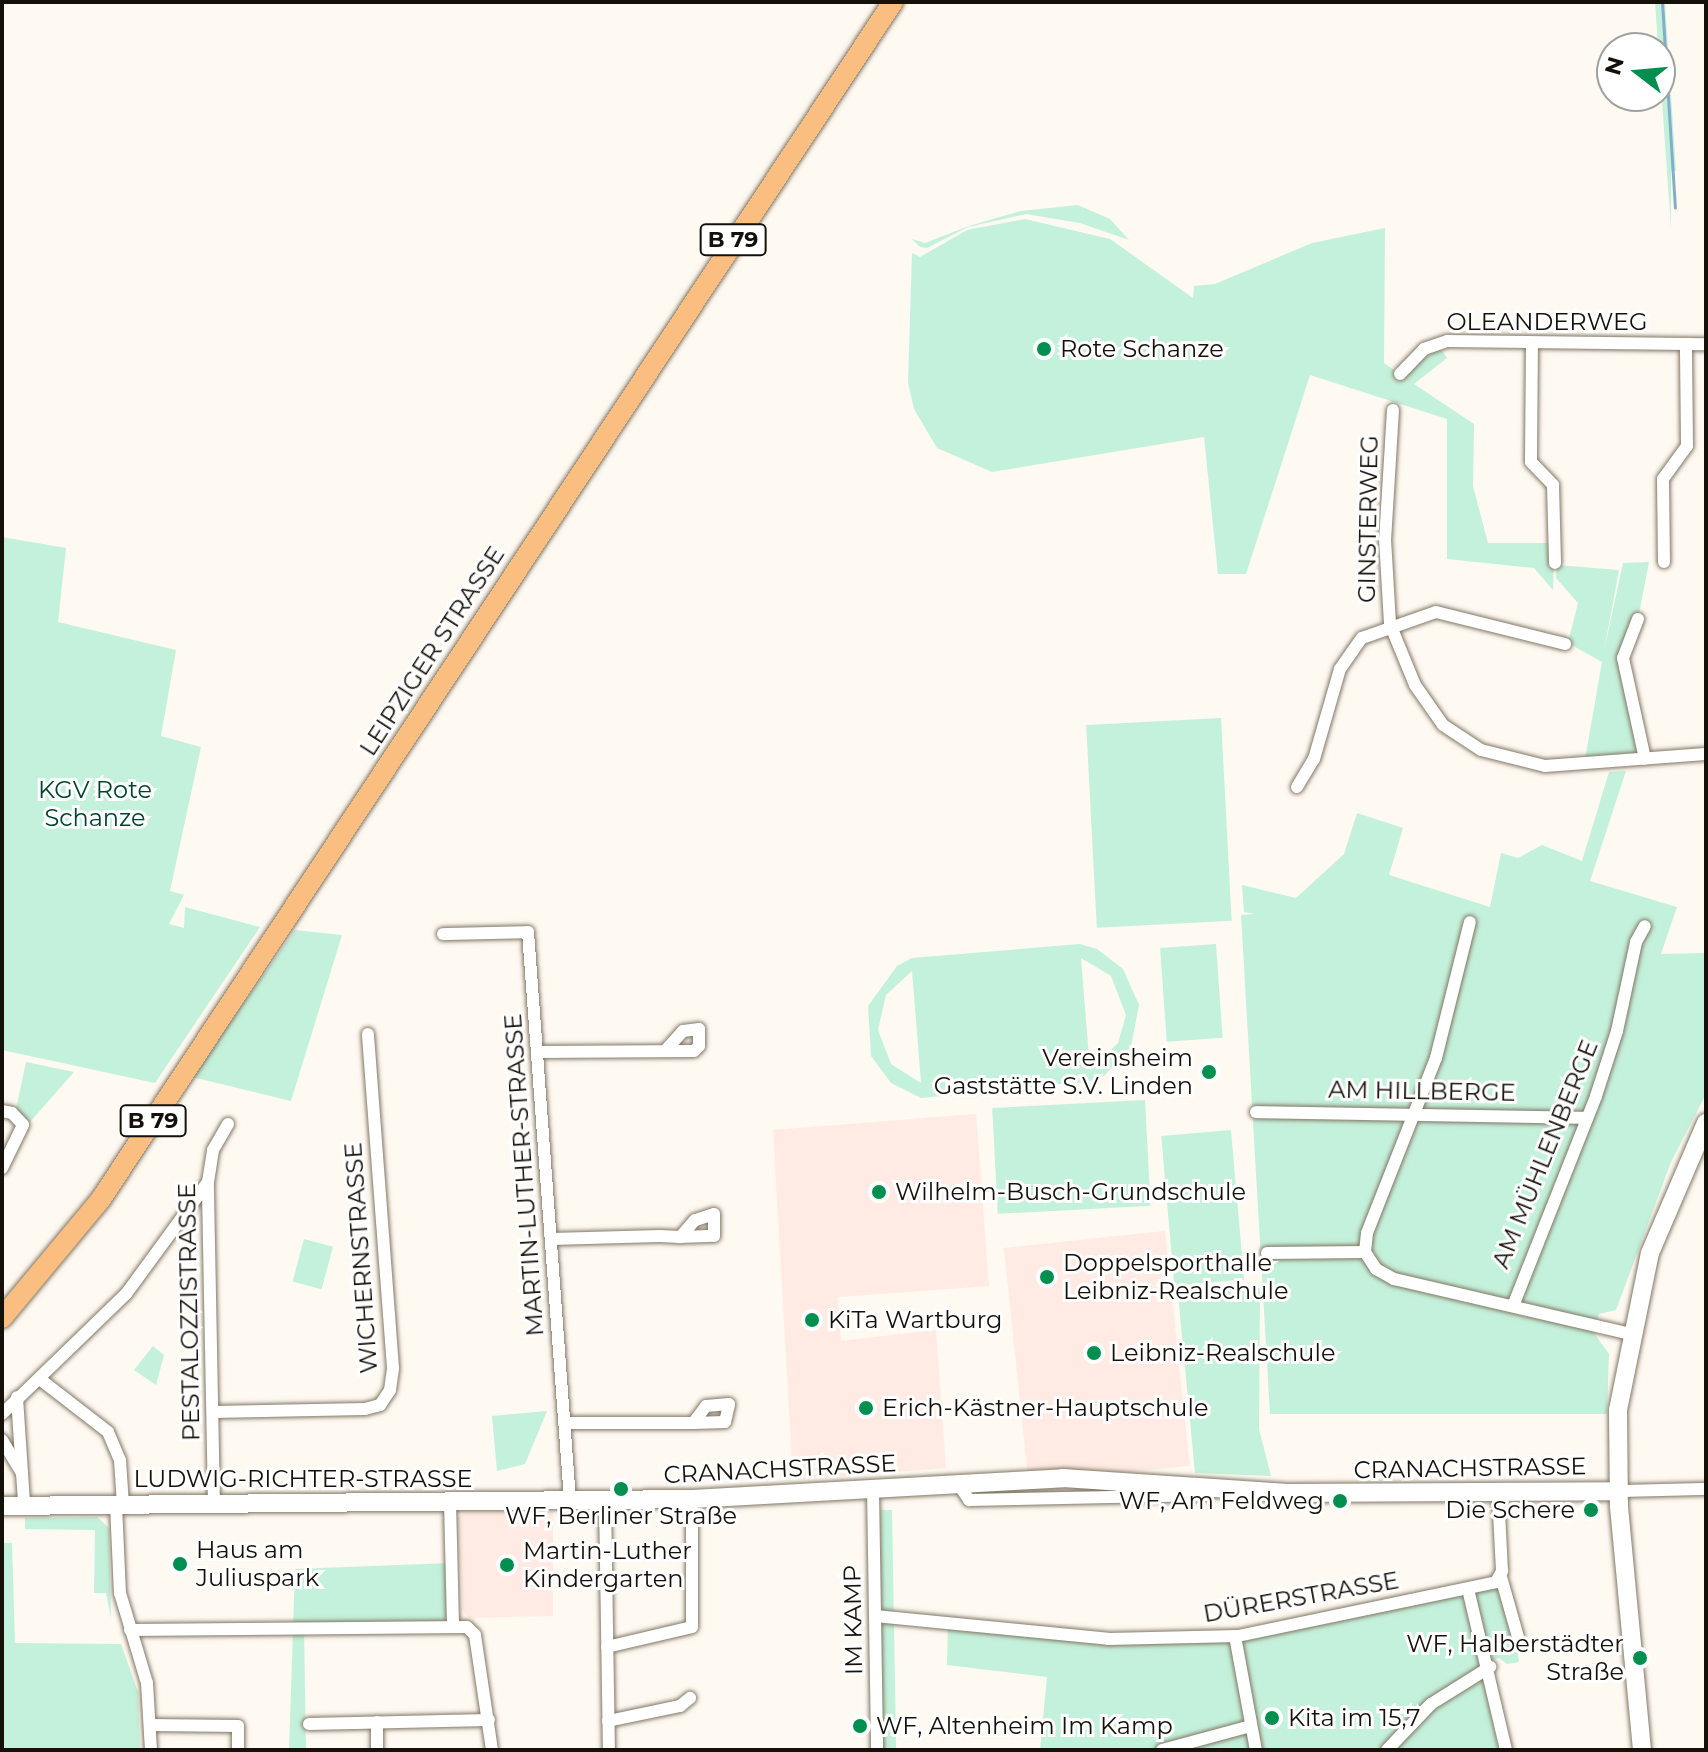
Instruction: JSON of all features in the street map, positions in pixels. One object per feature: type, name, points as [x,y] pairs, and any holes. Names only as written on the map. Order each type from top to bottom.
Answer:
[{"type":"main road","name":"LEIPZIGER STRASSE","points":[[2,1318],[101,1199],[893,2]]},
{"type":"street","name":"OLEANDERWEG","points":[[1400,374],[1437,342],[1706,344]]},
{"type":"street","points":[[1532,343],[1531,462],[1553,485],[1555,563]]},
{"type":"street","points":[[1664,562],[1663,479],[1687,446],[1686,344]]},
{"type":"street","name":"GINSTERWEG","points":[[1393,410],[1385,539],[1390,624],[1428,707],[1443,725],[1481,750],[1545,766],[1706,754]]},
{"type":"street","points":[[1297,787],[1314,759],[1347,654],[1362,638],[1390,624],[1450,614],[1565,644]]},
{"type":"street","points":[[1638,619],[1623,658],[1645,759]]},
{"type":"street","points":[[1470,922],[1415,1116],[1367,1233],[1365,1252],[1376,1269],[1394,1279],[1630,1334]]},
{"type":"street","name":"AM MÜHLENBERGE","points":[[1513,1306],[1587,1118],[1617,1031],[1636,942],[1645,926]]},
{"type":"street","name":"MARTIN-LUTHER-STRASSE","points":[[443,934],[528,932],[570,1500]]},
{"type":"street","name":"WICHERNSTRASSE","points":[[213,1412],[365,1409],[380,1405],[390,1390],[393,1368],[368,1034]]},
{"type":"street","points":[[537,1052],[665,1051]]},
{"type":"street","points":[[2,1111],[12,1113],[23,1125],[2,1168]]},
{"type":"street","name":"AM HILLBERGE","points":[[1256,1112],[1587,1118]]},
{"type":"street","points":[[1642,1750],[1618,1491],[1618,1410],[1630,1334],[1656,1237],[1706,1123]]},
{"type":"street","name":"PESTALOZZISTRASSE","points":[[214,1504],[208,1182],[213,1150],[228,1124]]},
{"type":"street","points":[[2,1414],[17,1397],[41,1380],[126,1294],[208,1182]]},
{"type":"street","points":[[551,1239],[680,1237]]},
{"type":"street","points":[[1267,1253],[1365,1252]]},
{"type":"street","points":[[41,1380],[108,1432],[120,1460],[120,1593],[147,1683],[151,1750]]},
{"type":"street","points":[[17,1397],[24,1505]]},
{"type":"street","points":[[565,1423],[693,1423]]},
{"type":"street","points":[[2,1440],[22,1473]]},
{"type":"street","name":"CRANACHSTRASSE","points":[[605,1500],[692,1499],[957,1482],[1110,1479],[1287,1493],[1706,1489]]},
{"type":"street","name":"IM KAMP","points":[[873,1489],[877,1750]]},
{"type":"street","points":[[1498,1491],[1501,1577],[1518,1637]]},
{"type":"street","points":[[607,1647],[692,1627],[692,1499]]},
{"type":"street","points":[[605,1500],[609,1750]]},
{"type":"street","name":"LUDWIG-RICHTER-STRASSE","points":[[2,1506],[605,1500]]},
{"type":"street","points":[[450,1502],[453,1627]]},
{"type":"street","name":"DÜRERSTRASSE","points":[[875,1616],[1108,1639],[1235,1636],[1468,1589],[1501,1577]]},
{"type":"street","points":[[1468,1589],[1490,1667],[1506,1750]]},
{"type":"street","points":[[130,1630],[467,1627],[475,1635],[492,1750]]},
{"type":"street","points":[[1235,1636],[1256,1750]]},
{"type":"street","points":[[1387,1750],[1431,1704],[1490,1667]]},
{"type":"street","points":[[608,1721],[680,1706],[690,1698]]},
{"type":"street","points":[[309,1724],[489,1720]]},
{"type":"street","points":[[377,1722],[377,1750]]},
{"type":"street","points":[[150,1725],[238,1726],[238,1750]]},
{"type":"street","points":[[1162,1750],[1251,1726]]},
{"type":"shaded area","points":[[976,1114],[989,1286],[838,1297],[841,1341],[936,1330],[946,1468],[793,1480],[773,1130]]},
{"type":"shaded area","name":"Leibniz-Realschule","points":[[1165,1231],[1190,1466],[1029,1483],[1004,1248]]},
{"type":"shaded area","name":"Martin-Luther Kindergarten","points":[[463,1512],[553,1512],[553,1616],[469,1618],[463,1611],[458,1519]]},
{"type":"green space","points":[[1655,2],[1665,2],[1667,32],[1657,32]]},
{"type":"green space","points":[[1663,112],[1672,112],[1676,171],[1671,171],[1671,228]]},
{"type":"green space","points":[[1078,205],[1110,219],[1129,240],[1080,223],[1026,214],[968,227],[927,248],[920,247],[912,239],[925,243],[969,226],[1021,211]]},
{"type":"green space","points":[[1025,219],[1110,239],[1193,298],[1194,286],[1215,284],[1312,243],[1385,228],[1384,363],[1400,374],[1440,348],[1447,358],[1414,384],[1474,424],[1473,486],[1488,543],[1554,543],[1553,590],[1534,568],[1447,559],[1447,419],[1310,375],[1246,574],[1218,574],[1204,437],[992,472],[937,448],[914,409],[908,383],[912,253],[920,257],[967,230]]},
{"type":"green space","name":"KGV Rote Schanze","points":[[2,537],[66,548],[58,622],[176,650],[161,736],[201,747],[170,891],[184,895],[169,924],[184,928],[185,907],[260,927],[155,1083],[2,1050]]},
{"type":"green space","points":[[1649,562],[1638,619],[1626,645],[1645,759],[1584,765],[1602,662],[1568,643],[1578,603],[1556,578],[1557,565],[1619,570],[1604,651],[1623,563]]},
{"type":"green space","points":[[1221,718],[1232,921],[1097,928],[1086,725]]},
{"type":"green space","points":[[1626,771],[1590,881],[1677,907],[1661,954],[1706,953],[1706,1094],[1671,1162],[1616,1310],[1599,1314],[1594,1333],[1609,1354],[1607,1414],[1270,1414],[1241,915],[1255,914],[1244,912],[1242,885],[1296,898],[1344,854],[1357,813],[1403,828],[1389,875],[1490,907],[1501,853],[1518,858],[1542,845],[1582,861],[1609,772]]},
{"type":"green space","points":[[295,930],[342,935],[291,1101],[192,1077]]},
{"type":"green space","points":[[1080,944],[1097,949],[1123,969],[1139,1005],[1131,1047],[1104,1076],[1088,1082],[921,1098],[891,1083],[871,1056],[868,1006],[897,966],[912,958]],"holes":[[[1081,958],[1111,976],[1126,1015],[1118,1043],[1090,1069]],[[912,971],[921,1082],[921,1083],[891,1064],[878,1030],[886,995]]]},
{"type":"green space","points":[[1216,944],[1223,1038],[1167,1042],[1160,948]]},
{"type":"green space","points":[[26,1062],[74,1072],[30,1122],[16,1109]]},
{"type":"green space","points":[[1145,1100],[1151,1206],[998,1214],[992,1108]]},
{"type":"green space","points":[[1231,1130],[1244,1279],[1174,1286],[1161,1136]]},
{"type":"green space","points":[[304,1239],[333,1247],[322,1289],[293,1282]]},
{"type":"green space","points":[[1260,1288],[1259,1429],[1271,1476],[1195,1473],[1178,1294]]},
{"type":"green space","points":[[153,1346],[164,1355],[156,1385],[134,1370]]},
{"type":"green space","points":[[547,1411],[525,1464],[497,1471],[492,1416]]},
{"type":"green space","points":[[873,1510],[892,1510],[896,1750],[877,1750]]},
{"type":"green space","points":[[97,1517],[109,1528],[111,1618],[106,1593],[94,1593],[95,1530],[25,1529],[25,1518]]},
{"type":"green space","points":[[2,1543],[12,1543],[15,1643],[121,1644],[138,1692],[140,1750],[2,1750]]},
{"type":"green space","points":[[451,1563],[453,1627],[304,1628],[306,1750],[289,1750],[295,1569]]},
{"type":"green space","points":[[1496,1579],[1513,1628],[1508,1643],[1516,1642],[1519,1662],[1507,1664],[1499,1658],[1482,1664],[1498,1750],[1040,1750],[1047,1677],[947,1665],[948,1617],[1124,1636],[1240,1630]]},
{"type":"waterway","points":[[1662,2],[1675,208]]},
{"type":"place","name":"Rote Schanze","points":[[1044,349]]},
{"type":"place","name":"Vereinsheim Gaststätte S.V. Linden","points":[[1209,1072]]},
{"type":"place","name":"Wilhelm-Busch-Grundschule","points":[[879,1192]]},
{"type":"place","name":"Doppelsporthalle Leibniz-Realschule","points":[[1047,1277]]},
{"type":"place","name":"KiTa Wartburg","points":[[812,1320]]},
{"type":"place","name":"Leibniz-Realschule","points":[[1094,1353]]},
{"type":"place","name":"Erich-Kästner-Hauptschule","points":[[866,1408]]},
{"type":"place","name":"WF, Berliner Straße","points":[[621,1489]]},
{"type":"place","name":"WF, Am Feldweg","points":[[1340,1501]]},
{"type":"place","name":"Die Schere","points":[[1591,1510]]},
{"type":"place","name":"Haus am Juliuspark","points":[[180,1564]]},
{"type":"place","name":"Martin-Luther Kindergarten","points":[[507,1565]]},
{"type":"place","name":"WF, Halberstädter Straße","points":[[1640,1658]]},
{"type":"place","name":"Kita im 15,7","points":[[1272,1718]]},
{"type":"place","name":"WF, Altenheim Im Kamp","points":[[860,1726]]}]
